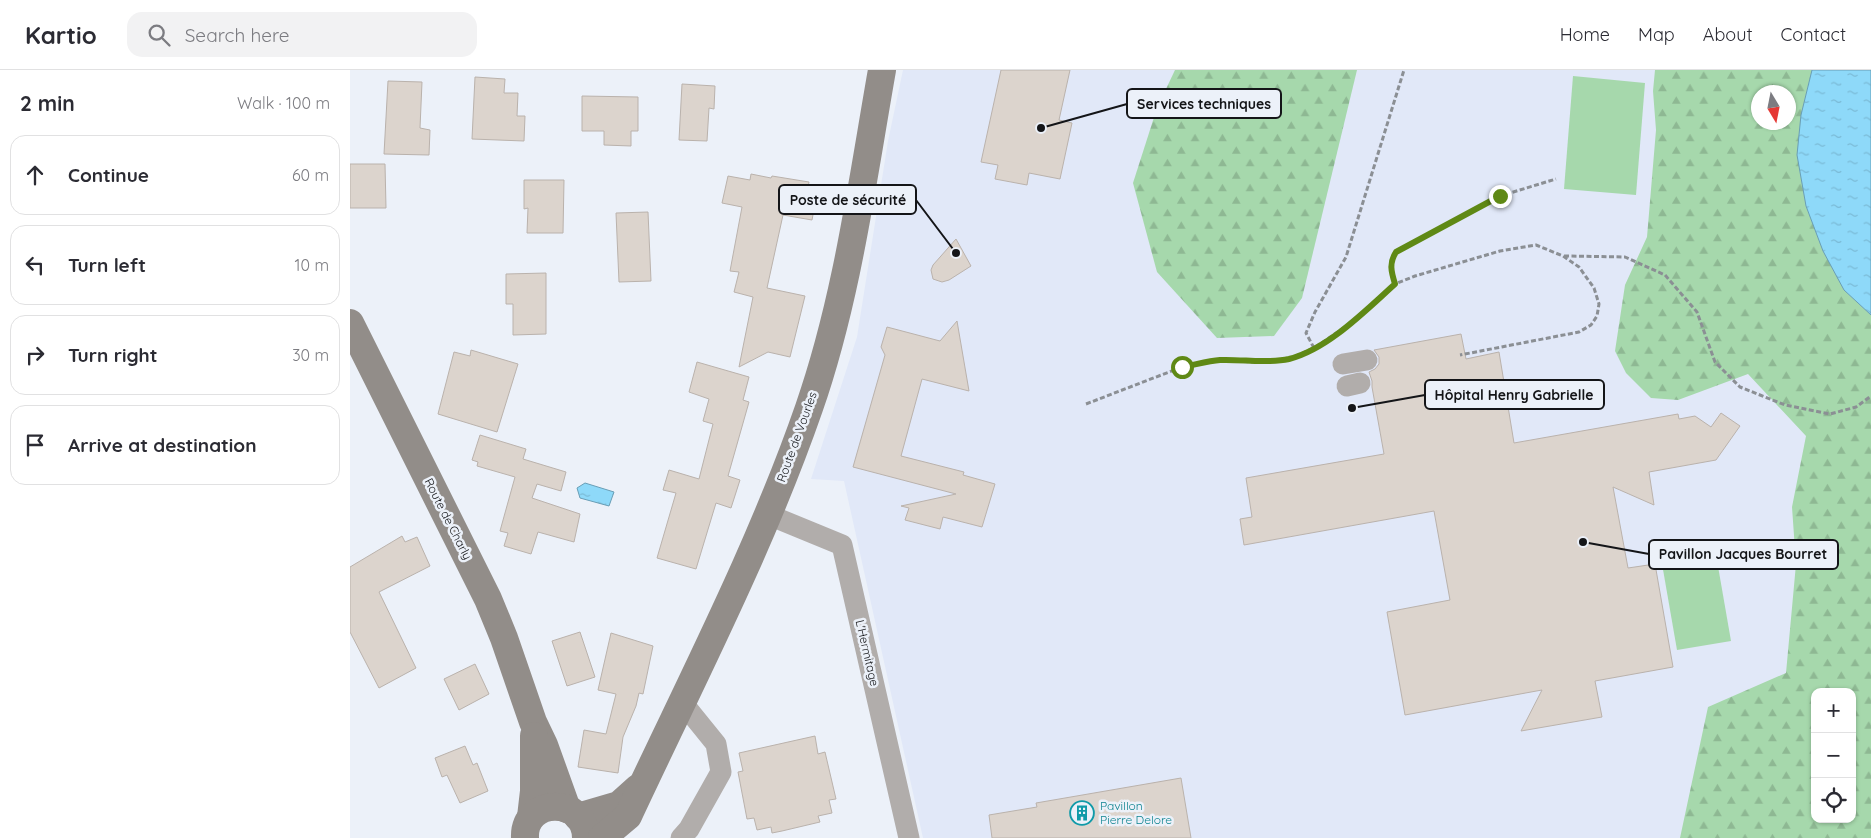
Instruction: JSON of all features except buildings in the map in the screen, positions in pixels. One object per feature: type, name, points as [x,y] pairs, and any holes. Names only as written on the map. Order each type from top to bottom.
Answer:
[{"type":"street","name":"Route de Vourles","points":[[602,838],[628,816],[769,515],[810,407],[840,301],[882,70]]},
{"type":"street","name":"Route de Charly","points":[[350,323],[488,599],[504,638],[533,722],[577,821]]},
{"type":"street","points":[[1344,364],[1367,360]]},
{"type":"street","name":"L'Hermitage","points":[[769,515],[842,545],[909,838]]},
{"type":"street","points":[[680,838],[688,830],[721,772],[716,744],[682,702]]},
{"type":"street","name":"Route de Charly","points":[[528,828],[535,747],[533,722]]},
{"type":"street","name":"Route de Vourles","points":[[528,828],[537,812],[552,807],[577,821],[619,805],[644,782]]},
{"type":"path","points":[[1314,348],[1306,333],[1315,312],[1346,257],[1404,70]]},
{"type":"path","points":[[1395,284],[1391,260],[1396,252],[1500,196],[1556,179]]},
{"type":"path","points":[[1086,404],[1182,367],[1219,360],[1252,362],[1288,359],[1314,348],[1351,323],[1395,284],[1415,276],[1500,252],[1536,245],[1563,256],[1579,267],[1594,288],[1599,304],[1597,316],[1591,325],[1580,332],[1460,355]]},
{"type":"path","points":[[1563,256],[1625,258],[1665,275],[1697,312],[1715,362],[1740,388],[1785,405],[1830,414],[1856,407],[1871,396]]},
{"type":"shaded area","points":[[903,70],[1871,70],[1871,838],[923,838],[844,481],[811,479],[857,337],[888,141]]},
{"type":"green space","points":[[1175,70],[1357,70],[1302,298],[1274,336],[1217,338],[1157,272],[1133,183],[1157,108]]},
{"type":"green space","points":[[1655,70],[1871,70],[1871,838],[1680,838],[1708,707],[1786,673],[1796,564],[1792,507],[1806,436],[1748,374],[1678,400],[1651,398],[1626,373],[1615,351],[1625,285],[1647,237],[1656,130],[1653,91]]},
{"type":"green space","points":[[1573,76],[1645,83],[1636,195],[1564,189]]},
{"type":"green space","points":[[1715,549],[1731,641],[1677,650],[1661,558]]},
{"type":"water","points":[[1812,70],[1871,70],[1871,315],[1844,290],[1823,251],[1806,206],[1797,155],[1801,115]]},
{"type":"water","points":[[585,483],[614,492],[609,506],[580,498],[577,488]]},
{"type":"place","name":"Services techniques","points":[[1041,128]]},
{"type":"place","name":"Poste de sécurité","points":[[956,253]]},
{"type":"place","name":"Hôpital Henry Gabrielle","points":[[1352,408]]},
{"type":"place","name":"Pavillon Jacques Bourret","points":[[1583,542]]},
{"type":"place","name":"Pavillon Pierre Delore","points":[[1082,813]]},
{"type":"route","points":[[1182,367],[1219,360],[1252,362],[1288,359],[1314,348],[1351,323],[1395,284],[1390,270],[1391,260],[1396,252],[1500,196]]}]
